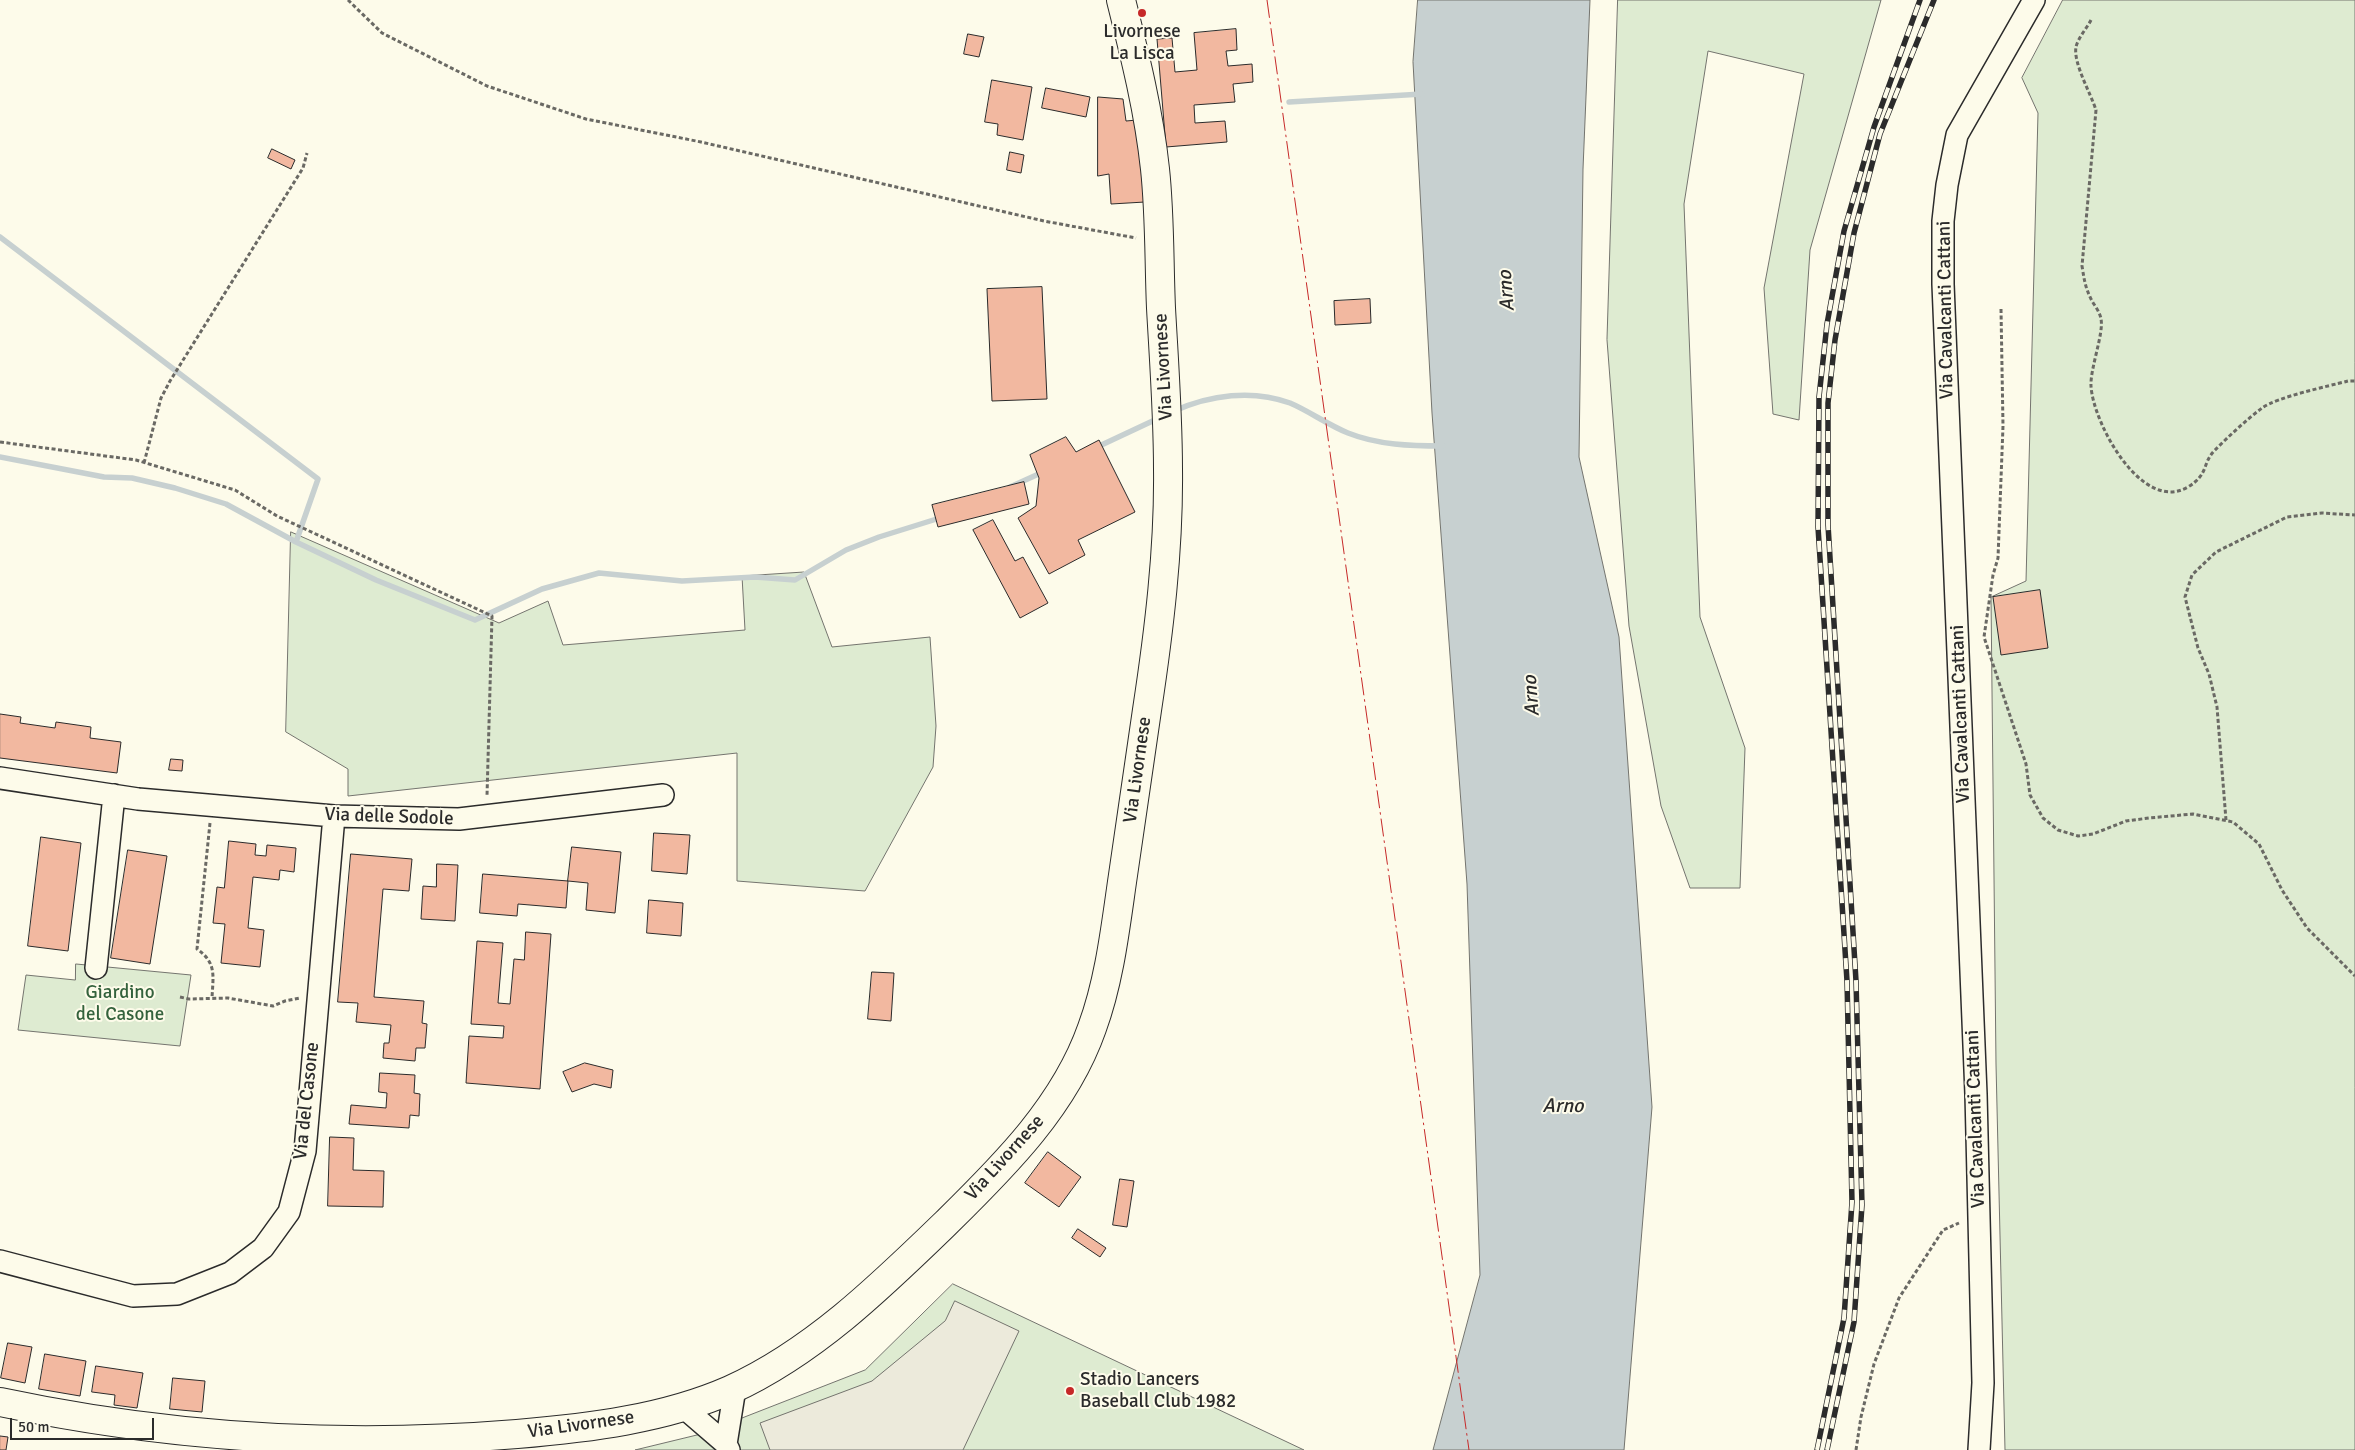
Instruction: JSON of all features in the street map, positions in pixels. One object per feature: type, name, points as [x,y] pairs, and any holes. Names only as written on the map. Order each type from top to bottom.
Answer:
[{"type":"main road","name":"Via Livornese","points":[[0,1402],[168,1430],[309,1440],[460,1438],[552,1431],[602,1424],[683,1407],[736,1388],[797,1351],[830,1326],[912,1256],[980,1189],[1049,1110],[1076,1063],[1093,1027],[1109,962],[1153,669],[1165,555],[1168,473],[1156,175],[1148,120],[1120,0]]},
{"type":"street","name":"Via Cavalcanti Cattani","points":[[1980,1450],[1983,1383],[1979,1214],[1943,284],[1943,221],[1947,185],[1957,135],[2034,0]]},
{"type":"street","name":"Via delle Sodole","points":[[0,778],[114,795],[334,816],[460,819],[664,796]]},
{"type":"street","points":[[96,968],[114,795]]},
{"type":"street","name":"Via del Casone","points":[[0,1261],[133,1296],[178,1294],[230,1273],[263,1248],[289,1212],[305,1151],[334,816]]},
{"type":"street","points":[[727,1447],[736,1388]]},
{"type":"street","points":[[683,1407],[727,1447]]},
{"type":"path","points":[[348,0],[382,33],[487,86],[586,119],[701,142],[1044,220],[1158,242]]},
{"type":"path","points":[[2091,20],[2076,48],[2080,73],[2089,89],[2096,110],[2082,266],[2084,285],[2101,319],[2091,385],[2092,394],[2094,404],[2111,444],[2133,471],[2152,488],[2170,492],[2187,488],[2203,475],[2212,453],[2263,407],[2310,391],[2348,381],[2355,381]]},
{"type":"path","points":[[144,463],[162,398],[170,381],[303,168],[307,153]]},
{"type":"path","points":[[2001,309],[2002,426],[1998,558],[1993,575],[1984,637],[2026,764],[2030,795],[2043,818],[2058,830],[2078,836],[2093,834],[2126,821],[2149,818],[2194,814],[2233,822],[2259,844],[2282,890],[2306,928],[2355,976]]},
{"type":"path","points":[[0,442],[144,463],[235,490],[277,516],[492,616],[486,816]]},
{"type":"path","points":[[2226,820],[2217,707],[2209,674],[2191,625],[2185,597],[2192,575],[2216,552],[2287,517],[2322,513],[2355,515]]},
{"type":"path","points":[[211,805],[197,949],[208,956],[214,972],[212,998]]},
{"type":"path","points":[[180,997],[189,1000],[228,998],[273,1006],[285,1001],[318,994]]},
{"type":"path","points":[[1856,1450],[1861,1417],[1874,1364],[1899,1298],[1943,1230],[1979,1214]]},
{"type":"green space","points":[[1618,0],[1881,0],[1810,250],[1799,420],[1773,414],[1764,288],[1804,74],[1708,51],[1684,204],[1700,617],[1745,748],[1740,888],[1690,888],[1661,806],[1629,626],[1607,340]]},
{"type":"green space","points":[[2063,0],[2355,0],[2355,1450],[2005,1450],[1996,1064],[1991,597],[2026,581],[2038,113],[2022,78]]},
{"type":"green space","points":[[291,532],[499,623],[548,601],[563,645],[745,630],[742,576],[804,572],[832,647],[930,637],[936,726],[933,767],[865,891],[737,881],[737,753],[348,796],[348,769],[286,732]]},
{"type":"green space","name":"Giardino del Casone","points":[[76,964],[191,975],[180,1046],[18,1030],[26,975],[75,980]]},
{"type":"green space","points":[[953,1284],[1304,1450],[635,1450],[701,1434],[865,1370]]},
{"type":"shaded area","points":[[955,1301],[1019,1331],[963,1450],[770,1450],[760,1423],[872,1381],[945,1321]]},
{"type":"water","name":"Arno","points":[[1418,0],[1590,0],[1583,169],[1579,457],[1619,637],[1652,1107],[1624,1450],[1433,1450],[1480,1275],[1467,884],[1432,413],[1413,62]]},
{"type":"building","points":[[1236,29],[1237,50],[1226,51],[1228,66],[1252,64],[1253,82],[1233,84],[1235,102],[1194,105],[1195,123],[1225,121],[1227,142],[1166,147],[1157,39],[1172,38],[1175,72],[1197,70],[1194,33]]},
{"type":"building","points":[[968,34],[984,37],[979,57],[964,54]]},
{"type":"building","points":[[992,80],[1032,87],[1023,140],[997,135],[998,124],[985,122]]},
{"type":"building","points":[[1046,88],[1090,97],[1086,117],[1042,108]]},
{"type":"building","points":[[1098,97],[1123,99],[1126,121],[1137,120],[1145,202],[1111,204],[1109,174],[1098,176]]},
{"type":"building","points":[[272,149],[295,160],[291,169],[268,158]]},
{"type":"building","points":[[1010,152],[1024,155],[1021,173],[1007,170]]},
{"type":"building","points":[[1042,287],[1047,399],[992,401],[987,289]]},
{"type":"building","points":[[1370,299],[1371,323],[1335,325],[1334,301]]},
{"type":"building","points":[[1066,437],[1076,452],[1099,440],[1135,512],[1078,540],[1085,555],[1049,574],[1018,518],[1036,506],[1039,478],[1030,455]]},
{"type":"building","points":[[1024,482],[1029,504],[938,527],[932,505]]},
{"type":"building","points":[[993,520],[1015,561],[1023,557],[1048,603],[1020,618],[973,530]]},
{"type":"building","points":[[2040,590],[2048,648],[2001,655],[1993,597]]},
{"type":"building","points":[[0,714],[21,717],[20,723],[55,728],[56,722],[91,727],[90,738],[121,742],[117,773],[0,758]]},
{"type":"building","points":[[171,759],[183,760],[182,771],[169,770]]},
{"type":"building","points":[[654,833],[690,835],[687,874],[652,871]]},
{"type":"building","points":[[41,837],[81,843],[68,951],[28,946]]},
{"type":"building","points":[[229,841],[256,844],[255,855],[266,856],[267,845],[296,848],[294,872],[280,870],[279,880],[253,877],[248,928],[264,930],[260,967],[221,963],[225,924],[213,923],[217,887],[224,888]]},
{"type":"building","points":[[572,847],[621,852],[615,913],[586,910],[588,883],[568,881]]},
{"type":"building","points":[[128,850],[167,856],[150,964],[111,958]]},
{"type":"building","points":[[351,854],[412,859],[409,891],[383,889],[374,997],[424,1001],[422,1023],[427,1024],[425,1048],[416,1048],[415,1061],[383,1058],[384,1043],[389,1043],[391,1025],[356,1022],[358,1003],[338,1002]]},
{"type":"building","points":[[437,864],[458,865],[455,921],[421,919],[423,886],[436,887]]},
{"type":"building","points":[[483,874],[568,881],[566,908],[518,904],[517,916],[480,913]]},
{"type":"building","points":[[649,900],[683,903],[681,936],[647,933]]},
{"type":"building","points":[[526,932],[551,934],[540,1089],[466,1083],[469,1036],[503,1038],[504,1026],[471,1024],[477,941],[503,943],[498,1003],[510,1004],[514,959],[524,960]]},
{"type":"building","points":[[872,972],[894,973],[891,1021],[868,1019]]},
{"type":"building","points":[[585,1063],[613,1070],[611,1088],[594,1084],[572,1092],[563,1072]]},
{"type":"building","points":[[380,1073],[415,1075],[414,1093],[420,1094],[419,1116],[410,1115],[409,1128],[349,1124],[351,1105],[386,1108],[387,1093],[379,1092]]},
{"type":"building","points":[[330,1137],[354,1138],[353,1170],[384,1171],[383,1207],[328,1206]]},
{"type":"building","points":[[1048,1152],[1081,1177],[1059,1207],[1025,1183]]},
{"type":"building","points":[[1120,1179],[1134,1181],[1127,1227],[1113,1225]]},
{"type":"building","points":[[1078,1229],[1106,1248],[1100,1257],[1072,1238]]},
{"type":"building","points":[[8,1343],[32,1347],[25,1383],[1,1378]]},
{"type":"building","points":[[45,1354],[86,1361],[80,1396],[39,1389]]},
{"type":"building","points":[[96,1366],[143,1373],[137,1408],[114,1405],[115,1395],[92,1392]]},
{"type":"building","points":[[173,1378],[205,1381],[202,1412],[170,1409]]},
{"type":"building","points":[[0,1436],[8,1437],[6,1450],[0,1450]]},
{"type":"waterway","points":[[1289,102],[1422,94]]},
{"type":"waterway","points":[[0,237],[318,479],[296,542]]},
{"type":"waterway","points":[[1174,411],[1188,405],[1217,398],[1246,395],[1261,396],[1290,403],[1341,430],[1359,437],[1395,444],[1443,446]]},
{"type":"waterway","points":[[1095,448],[1159,418]]},
{"type":"waterway","points":[[0,457],[104,477],[132,478],[175,488],[226,504],[296,542],[376,580],[475,620],[542,589],[599,573],[682,581],[755,577],[795,580],[846,550],[879,537],[943,517]]},
{"type":"waterway","points":[[1010,487],[1043,472]]},
{"type":"railway","points":[[1817,1450],[1844,1318],[1852,1202],[1847,981],[1818,527],[1819,397],[1827,324],[1844,231],[1874,127],[1920,0]]},
{"type":"railway","points":[[1827,1450],[1854,1322],[1862,1205],[1856,981],[1828,525],[1828,403],[1835,340],[1854,233],[1880,134],[1934,0]]},
{"type":"power","points":[[1267,0],[1469,1450]]},
{"type":"place","name":"Livornese La Lisca","points":[[1142,13]]},
{"type":"place","name":"Stadio Lancers Baseball Club 1982","points":[[1070,1391]]}]
